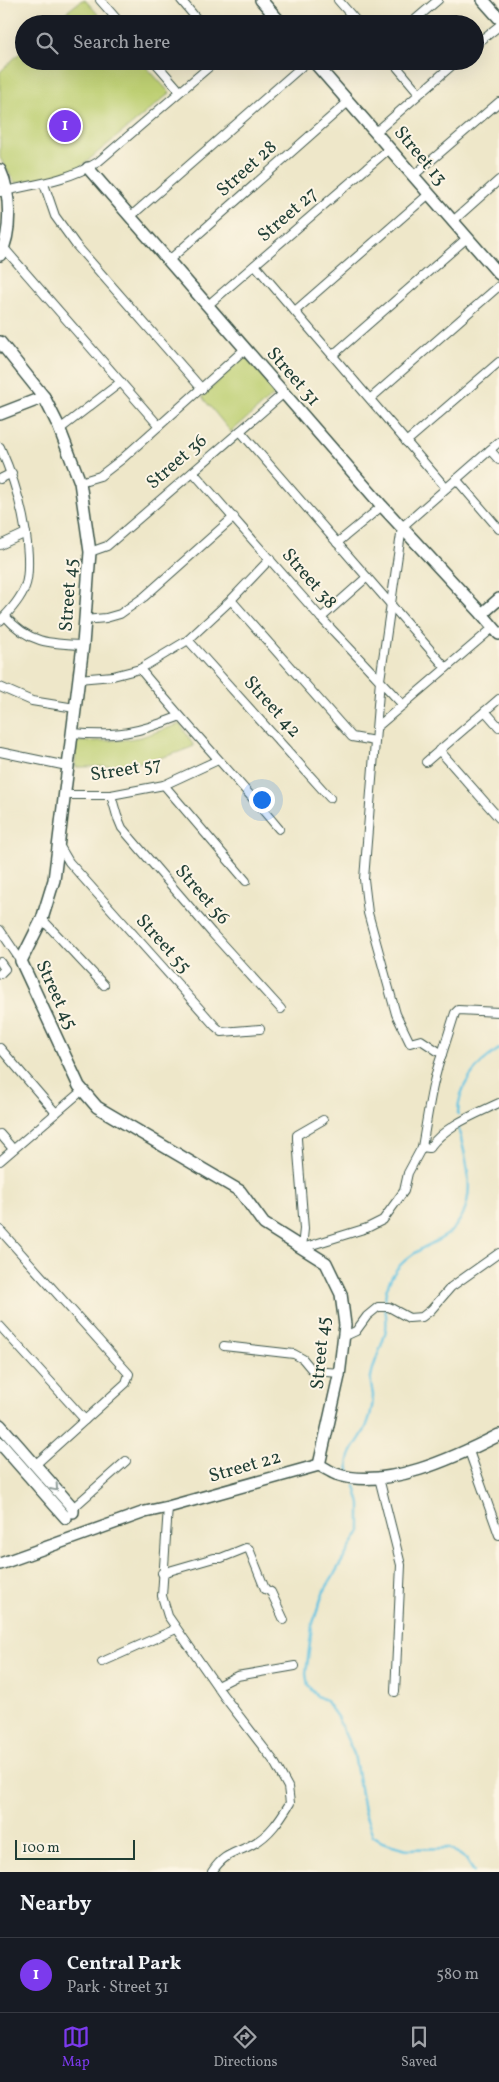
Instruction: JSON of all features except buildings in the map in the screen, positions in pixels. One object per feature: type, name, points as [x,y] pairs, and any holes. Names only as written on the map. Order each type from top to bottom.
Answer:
[{"type":"street","points":[[100,0],[113,15]]},
{"type":"street","points":[[181,0],[194,15]]},
{"type":"street","points":[[261,0],[274,15]]},
{"type":"street","points":[[420,15],[438,0]]},
{"type":"street","points":[[483,0],[499,18]]},
{"type":"street","points":[[342,1],[352,15]]},
{"type":"street","points":[[269,15],[272,12]]},
{"type":"street","points":[[484,38],[499,26]]},
{"type":"street","points":[[162,70],[180,91]]},
{"type":"street","points":[[3,191],[44,184],[80,173],[98,162],[205,70]]},
{"type":"street","points":[[130,217],[298,70]]},
{"type":"street","name":"Street 13","points":[[321,70],[467,238],[497,266]]},
{"type":"street","points":[[400,70],[419,93]]},
{"type":"street","points":[[376,132],[446,70]]},
{"type":"street","name":"Street 28","points":[[168,261],[348,102]]},
{"type":"street","points":[[413,176],[499,102]]},
{"type":"street","name":"Street 27","points":[[207,306],[390,148]]},
{"type":"street","name":"Street 31","points":[[88,168],[382,506],[478,610]]},
{"type":"street","points":[[0,170],[8,224],[2,251],[159,426]]},
{"type":"street","points":[[453,222],[499,180]]},
{"type":"street","points":[[44,184],[55,216],[76,245],[202,389]]},
{"type":"street","points":[[295,311],[429,194]]},
{"type":"street","points":[[333,355],[467,238]]},
{"type":"street","points":[[254,265],[371,398],[446,488]]},
{"type":"street","points":[[371,398],[499,286]]},
{"type":"street","name":"Street 45","points":[[0,342],[44,397],[60,429],[80,482],[90,552],[83,645],[54,880],[42,919],[21,961],[79,1086],[96,1107],[240,1191],[264,1224],[326,1263],[342,1294],[345,1325],[340,1374],[319,1465]]},
{"type":"street","points":[[80,482],[100,476],[202,389],[245,349]]},
{"type":"street","points":[[406,442],[499,362]]},
{"type":"street","points":[[60,429],[121,382]]},
{"type":"street","name":"Street 36","points":[[90,552],[107,546],[284,393]]},
{"type":"street","points":[[0,414],[44,397]]},
{"type":"street","points":[[240,431],[446,668]]},
{"type":"street","points":[[442,1054],[421,1040],[410,1043],[406,1038],[396,1014],[368,913],[364,879],[380,680],[402,527],[499,442]]},
{"type":"street","points":[[0,447],[18,493],[26,533],[28,569],[26,585],[16,604],[3,618],[25,635],[54,644],[83,645]]},
{"type":"street","points":[[490,450],[499,460]]},
{"type":"street","name":"Street 38","points":[[193,472],[322,618],[403,705]]},
{"type":"street","points":[[0,479],[12,474]]},
{"type":"street","points":[[456,479],[499,529]]},
{"type":"street","points":[[337,544],[382,506]]},
{"type":"street","points":[[84,620],[106,618],[120,614],[144,597],[234,517]]},
{"type":"street","points":[[0,545],[26,533]]},
{"type":"street","points":[[78,679],[114,676],[140,669],[188,640],[231,600],[270,559]]},
{"type":"street","points":[[322,618],[366,578]]},
{"type":"street","points":[[376,727],[446,668],[496,631],[478,610],[499,599]]},
{"type":"street","points":[[231,600],[352,737],[375,741]]},
{"type":"street","name":"Street 42","points":[[188,640],[330,798]]},
{"type":"street","points":[[140,669],[178,717],[279,829]]},
{"type":"street","points":[[0,687],[32,701],[74,708]]},
{"type":"street","points":[[426,762],[499,699]]},
{"type":"street","points":[[485,711],[499,727]]},
{"type":"street","points":[[72,733],[94,735],[120,734],[144,730],[178,717]]},
{"type":"street","points":[[439,750],[499,818]]},
{"type":"street","points":[[0,752],[67,766]]},
{"type":"street","name":"Street 57","points":[[64,795],[111,795],[164,785],[218,760]]},
{"type":"street","points":[[164,785],[246,881]]},
{"type":"street","name":"Street 56","points":[[111,795],[116,816],[122,828],[212,933],[281,1009]]},
{"type":"street","name":"Street 55","points":[[59,845],[69,862],[215,1026],[222,1032],[260,1029]]},
{"type":"street","points":[[42,919],[104,985]]},
{"type":"street","points":[[0,930],[21,961]]},
{"type":"street","name":"Street 45","points":[[0,962],[5,969],[0,974]]},
{"type":"street","points":[[323,1120],[297,1135],[304,1229],[302,1248],[367,1228],[383,1220],[404,1191],[408,1173],[422,1147],[426,1130],[428,1104],[435,1074],[455,1013],[458,1010],[499,1012]]},
{"type":"street","points":[[0,1048],[56,1113]]},
{"type":"street","points":[[0,1161],[77,1096]]},
{"type":"street","points":[[422,1147],[428,1148],[441,1134],[460,1122],[499,1103]]},
{"type":"street","points":[[0,1134],[14,1149]]},
{"type":"street","points":[[0,1230],[129,1374],[126,1384],[35,1464]]},
{"type":"street","points":[[343,1338],[356,1331],[367,1316],[378,1307],[389,1307],[409,1318],[422,1317],[431,1310],[451,1287],[499,1253]]},
{"type":"street","points":[[0,1326],[84,1420]]},
{"type":"street","points":[[224,1346],[294,1354],[303,1359],[313,1371],[340,1374]]},
{"type":"street","points":[[0,1425],[35,1464],[71,1512]]},
{"type":"street","points":[[319,1465],[336,1474],[358,1478],[395,1477],[469,1451],[499,1435]]},
{"type":"street","points":[[0,1444],[71,1512]]},
{"type":"street","points":[[469,1451],[499,1535]]},
{"type":"street","points":[[71,1512],[126,1462]]},
{"type":"street","name":"Street 22","points":[[0,1564],[145,1512],[319,1465]]},
{"type":"street","points":[[379,1478],[401,1565],[395,1692]]},
{"type":"street","points":[[168,1507],[162,1573],[162,1596],[168,1616],[217,1686],[273,1760],[288,1787],[290,1804],[269,1833],[253,1844],[231,1852],[212,1872]]},
{"type":"street","points":[[162,1573],[214,1558],[221,1558],[246,1548],[265,1589],[271,1592],[284,1620]]},
{"type":"street","points":[[102,1662],[176,1629]]},
{"type":"street","points":[[217,1686],[237,1676],[295,1666]]},
{"type":"green space","points":[[82,0],[85,0],[99,15],[63,15]]},
{"type":"green space","points":[[15,58],[15,70],[149,70],[170,93],[80,167],[48,178],[15,183],[0,158],[0,72]]},
{"type":"green space","points":[[245,356],[277,392],[231,432],[202,397]]},
{"type":"green space","points":[[180,724],[194,746],[179,752],[136,763],[75,767],[76,742],[122,740],[141,737]]},
{"type":"waterway","points":[[458,1114],[461,1094],[470,1077],[483,1062],[499,1049]]},
{"type":"waterway","points":[[350,1474],[349,1459],[351,1453],[366,1429],[372,1409],[371,1377],[386,1329],[385,1298],[390,1281],[400,1265],[421,1249],[448,1234],[458,1223],[465,1210],[469,1183],[458,1127]]},
{"type":"waterway","points":[[355,1486],[360,1504],[360,1531],[323,1593],[312,1626],[306,1674],[308,1686],[317,1696],[325,1700],[337,1717],[354,1754],[364,1811],[373,1836],[382,1842],[407,1849],[450,1848],[466,1859],[474,1872]]},
{"type":"place","name":"Central Park","points":[[65,126]]}]
